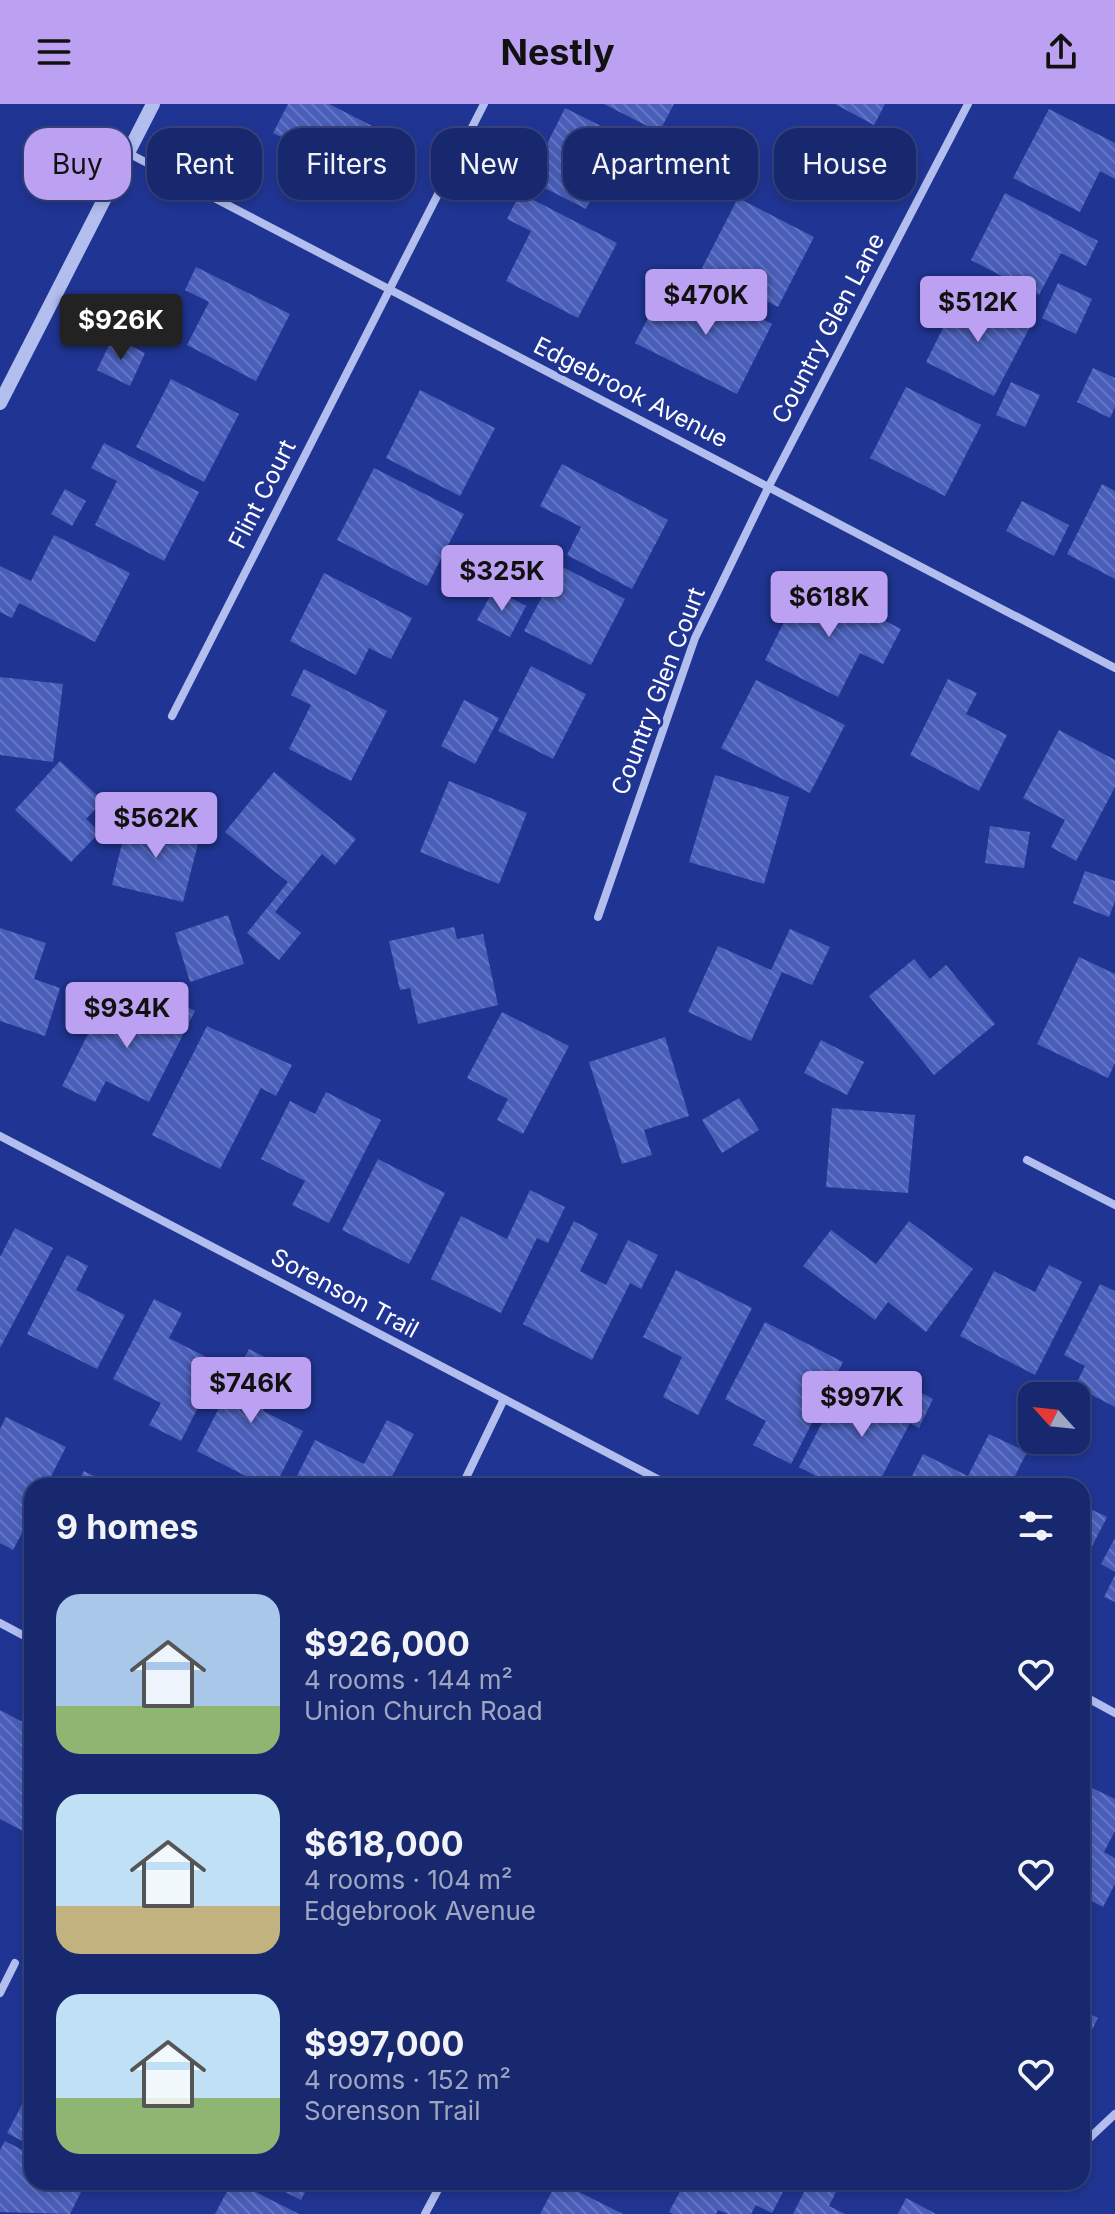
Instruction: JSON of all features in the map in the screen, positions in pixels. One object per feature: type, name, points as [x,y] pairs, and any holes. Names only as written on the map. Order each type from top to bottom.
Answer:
[{"type":"street","points":[[131,147],[153,104]]},
{"type":"street","name":"Flint Court","points":[[172,716],[484,104]]},
{"type":"street","name":"Country Glen Lane","points":[[769,486],[968,104]]},
{"type":"street","name":"Edgebrook Avenue","points":[[131,155],[1115,668]]},
{"type":"street","points":[[0,403],[104,200]]},
{"type":"street","name":"Country Glen Court","points":[[598,917],[695,638],[769,486]]},
{"type":"street","name":"Sorenson Trail","points":[[0,1136],[656,1478]]},
{"type":"street","points":[[1027,1160],[1115,1205]]},
{"type":"street","points":[[466,1478],[504,1399]]},
{"type":"street","points":[[0,1623],[24,1636]]},
{"type":"street","points":[[1090,1699],[1115,1713]]},
{"type":"street","points":[[0,1993],[15,1963]]},
{"type":"street","points":[[1090,2137],[1115,2114]]},
{"type":"street","points":[[425,2214],[438,2190]]},
{"type":"building","points":[[288,104],[329,104],[376,128],[278,128],[278,135],[273,133]]},
{"type":"building","points":[[604,104],[674,104],[661,128],[651,128]]},
{"type":"building","points":[[835,104],[885,104],[874,125]]},
{"type":"building","points":[[565,108],[605,128],[563,128],[563,197],[547,189],[547,144]]},
{"type":"building","points":[[1049,109],[1115,143],[1115,179],[1100,171],[1080,212],[1013,178]]},
{"type":"building","points":[[1005,193],[1098,241],[1086,266],[1061,253],[1039,295],[971,260]]},
{"type":"building","points":[[516,200],[534,200],[617,243],[578,318],[506,281],[531,231],[507,219]]},
{"type":"building","points":[[568,200],[591,200],[586,209]]},
{"type":"building","points":[[737,200],[814,237],[778,307],[702,268]]},
{"type":"building","points":[[196,267],[290,314],[256,381],[187,345],[209,302],[185,290]]},
{"type":"building","points":[[1058,283],[1092,299],[1076,334],[1042,318]]},
{"type":"building","points":[[693,284],[772,324],[737,394],[635,343],[658,299],[679,310]]},
{"type":"building","points":[[961,292],[1030,327],[994,396],[926,362]]},
{"type":"building","points":[[113,337],[145,353],[130,386],[97,370]]},
{"type":"building","points":[[1093,368],[1115,378],[1115,407],[1110,418],[1077,402]]},
{"type":"building","points":[[171,379],[239,414],[204,482],[136,447]]},
{"type":"building","points":[[1011,382],[1040,395],[1025,427],[996,415]]},
{"type":"building","points":[[906,387],[981,425],[945,496],[870,458]]},
{"type":"building","points":[[420,390],[495,428],[460,496],[386,458]]},
{"type":"building","points":[[104,443],[199,492],[164,561],[95,525],[117,481],[91,468]]},
{"type":"building","points":[[562,464],[668,520],[632,589],[567,555],[581,527],[540,506]]},
{"type":"building","points":[[374,468],[464,514],[427,586],[337,540]]},
{"type":"building","points":[[1102,484],[1115,491],[1115,579],[1067,554]]},
{"type":"building","points":[[65,489],[86,501],[72,526],[51,514]]},
{"type":"building","points":[[1022,501],[1069,525],[1054,556],[1006,531]]},
{"type":"building","points":[[54,535],[130,573],[95,642],[19,603],[12,618],[0,612],[0,566],[31,581]]},
{"type":"building","points":[[537,554],[625,599],[591,665],[524,631],[546,589],[525,578]]},
{"type":"building","points":[[324,573],[412,618],[391,659],[369,648],[356,675],[290,641]]},
{"type":"building","points":[[805,580],[901,629],[883,664],[860,653],[838,697],[765,660]]},
{"type":"building","points":[[494,589],[526,606],[510,637],[477,620]]},
{"type":"building","points":[[531,666],[586,694],[553,759],[498,731]]},
{"type":"building","points":[[304,669],[387,711],[351,781],[289,749],[311,705],[291,695]]},
{"type":"building","points":[[0,677],[63,684],[53,762],[0,755]]},
{"type":"building","points":[[948,679],[977,693],[966,714],[1007,735],[979,791],[910,755]]},
{"type":"building","points":[[756,680],[845,725],[810,793],[721,748]]},
{"type":"building","points":[[464,700],[499,718],[475,764],[441,746]]},
{"type":"building","points":[[1059,730],[1115,760],[1115,787],[1076,861],[1051,847],[1065,820],[1023,798]]},
{"type":"building","points":[[60,761],[103,801],[86,819],[100,832],[71,862],[15,810]]},
{"type":"building","points":[[274,772],[356,839],[335,865],[322,854],[275,912],[301,933],[279,960],[247,933],[288,882],[225,832]]},
{"type":"building","points":[[715,775],[789,797],[764,884],[689,862]]},
{"type":"building","points":[[449,781],[527,813],[499,884],[420,852]]},
{"type":"building","points":[[128,818],[200,836],[183,902],[112,885]]},
{"type":"building","points":[[990,826],[1030,832],[1024,868],[985,863]]},
{"type":"building","points":[[1085,871],[1115,881],[1115,901],[1109,917],[1073,903]]},
{"type":"building","points":[[228,915],[244,964],[190,982],[175,933]]},
{"type":"building","points":[[454,927],[457,939],[483,934],[498,1005],[418,1024],[410,988],[400,990],[389,941]]},
{"type":"building","points":[[0,928],[46,943],[34,979],[60,988],[45,1036],[0,1021]]},
{"type":"building","points":[[790,929],[830,947],[812,985],[782,972],[751,1041],[688,1012],[718,946],[771,970]]},
{"type":"building","points":[[1079,957],[1115,974],[1115,1063],[1108,1078],[1037,1044]]},
{"type":"building","points":[[914,959],[930,979],[946,965],[995,1024],[934,1075],[869,996]]},
{"type":"building","points":[[107,996],[159,1023],[171,999],[195,1011],[149,1102],[106,1081],[95,1102],[62,1086]]},
{"type":"building","points":[[502,1012],[569,1046],[523,1134],[497,1120],[508,1099],[467,1078]]},
{"type":"building","points":[[207,1026],[292,1065],[276,1096],[261,1088],[220,1169],[152,1135]]},
{"type":"building","points":[[665,1037],[689,1116],[644,1130],[652,1155],[622,1164],[589,1062]]},
{"type":"building","points":[[821,1040],[864,1062],[847,1095],[804,1073]]},
{"type":"building","points":[[326,1092],[381,1120],[329,1223],[292,1205],[305,1181],[261,1159],[290,1101],[315,1114]]},
{"type":"building","points":[[739,1098],[759,1130],[722,1153],[702,1120]]},
{"type":"building","points":[[832,1108],[915,1115],[908,1193],[826,1187]]},
{"type":"building","points":[[378,1159],[445,1193],[409,1264],[342,1230]]},
{"type":"building","points":[[530,1190],[565,1207],[548,1243],[537,1238],[501,1313],[431,1279],[461,1216],[507,1239]]},
{"type":"building","points":[[574,1221],[598,1234],[580,1271],[606,1285],[628,1240],[658,1255],[641,1289],[630,1283],[592,1360],[523,1324]]},
{"type":"building","points":[[909,1221],[973,1269],[926,1332],[888,1302],[875,1320],[803,1266],[831,1230],[876,1264]]},
{"type":"building","points":[[15,1228],[53,1248],[0,1348],[0,1257]]},
{"type":"building","points":[[67,1255],[88,1266],[76,1290],[125,1315],[97,1369],[27,1334]]},
{"type":"building","points":[[1049,1265],[1082,1282],[1035,1375],[960,1336],[994,1271],[1035,1292]]},
{"type":"building","points":[[676,1270],[752,1308],[698,1415],[663,1397],[682,1357],[643,1337]]},
{"type":"building","points":[[1100,1284],[1115,1291],[1115,1407],[1090,1394],[1090,1382],[1077,1382],[1085,1366],[1064,1355]]},
{"type":"building","points":[[154,1299],[182,1313],[169,1338],[220,1364],[181,1441],[149,1425],[161,1403],[113,1379]]},
{"type":"building","points":[[765,1322],[843,1362],[791,1464],[753,1445],[766,1421],[725,1399]]},
{"type":"building","points":[[249,1349],[285,1367],[263,1411],[303,1431],[279,1478],[249,1478],[197,1451]]},
{"type":"building","points":[[903,1383],[933,1399],[919,1428],[910,1423],[881,1478],[820,1478],[799,1467],[838,1392],[885,1417]]},
{"type":"building","points":[[6,1417],[66,1447],[50,1478],[24,1478],[24,1529],[13,1550],[0,1543],[0,1429]]},
{"type":"building","points":[[387,1420],[414,1434],[391,1478],[296,1478],[315,1440],[364,1464]]},
{"type":"building","points":[[989,1434],[1018,1448],[1018,1454],[1026,1454],[1014,1478],[911,1478],[923,1454],[968,1476]]},
{"type":"building","points":[[84,1471],[98,1478],[80,1478]]},
{"type":"building","points":[[1090,1509],[1107,1517],[1090,1550]]},
{"type":"building","points":[[1115,1538],[1115,1572],[1101,1564]]},
{"type":"building","points":[[1115,1575],[1115,1602],[1104,1597]]},
{"type":"building","points":[[0,1710],[24,1723],[24,1831],[0,1819]]},
{"type":"building","points":[[1090,1787],[1115,1799],[1115,1831],[1104,1852],[1115,1858],[1115,1884],[1103,1907],[1090,1900]]},
{"type":"building","points":[[1090,2014],[1098,2018],[1090,2034]]},
{"type":"building","points":[[24,2101],[24,2142],[7,2133]]},
{"type":"building","points":[[5,2141],[24,2151],[24,2190],[82,2190],[70,2214],[0,2212],[0,2150]]},
{"type":"building","points":[[228,2190],[252,2190],[299,2214],[215,2214]]},
{"type":"building","points":[[281,2190],[306,2190],[301,2200]]},
{"type":"building","points":[[553,2190],[575,2190],[623,2214],[540,2214]]},
{"type":"building","points":[[681,2190],[784,2190],[772,2213],[756,2205],[751,2214],[728,2214],[718,2210],[716,2214],[669,2212]]},
{"type":"building","points":[[805,2190],[837,2190],[829,2206],[845,2214],[793,2214]]},
{"type":"building","points":[[906,2198],[936,2214],[898,2214]]}]
